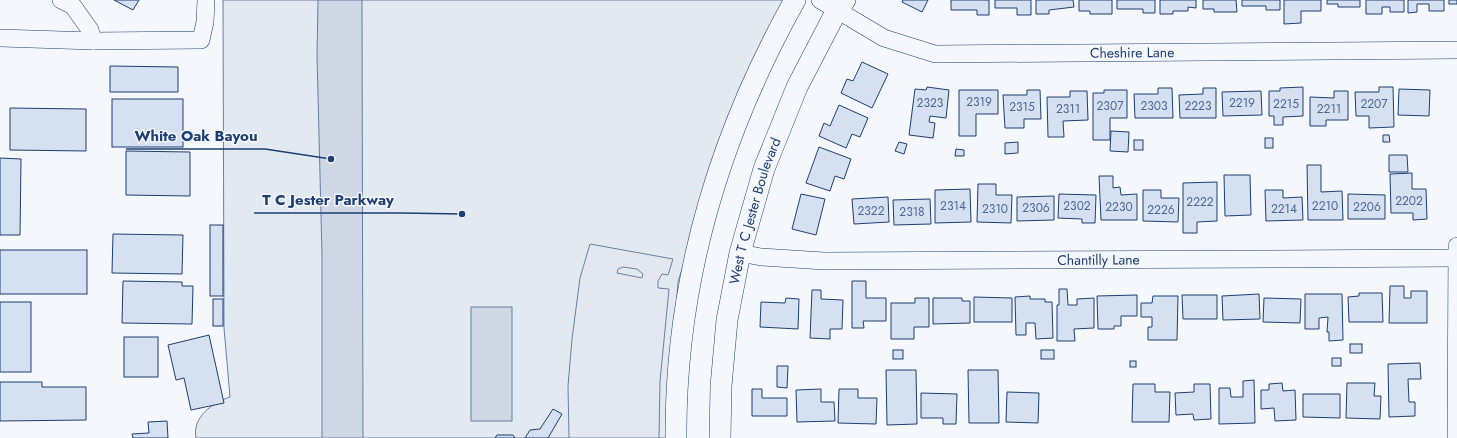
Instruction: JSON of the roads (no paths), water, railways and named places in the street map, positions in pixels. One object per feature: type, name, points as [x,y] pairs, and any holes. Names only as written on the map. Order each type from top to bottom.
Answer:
[{"type":"main road","points":[[676,438],[682,324],[692,270],[713,187],[746,98],[768,49],[795,0]]},
{"type":"main road","name":"West T C Jester Boulevard","points":[[720,438],[721,386],[727,320],[740,253],[764,168],[797,87],[834,3]]},
{"type":"street","points":[[61,0],[73,6],[90,30],[93,41]]},
{"type":"street","points":[[0,38],[93,41],[202,40],[206,0]]},
{"type":"street","name":"Cheshire Lane","points":[[834,3],[884,38],[935,54],[1457,50]]},
{"type":"street","name":"Chantilly Lane","points":[[740,253],[824,261],[1457,254]]},
{"type":"street","points":[[1456,438],[1457,254]]},
{"type":"place","name":"White Oak Bayou","points":[[331,159]]},
{"type":"place","name":"T C Jester Parkway","points":[[462,214]]}]
